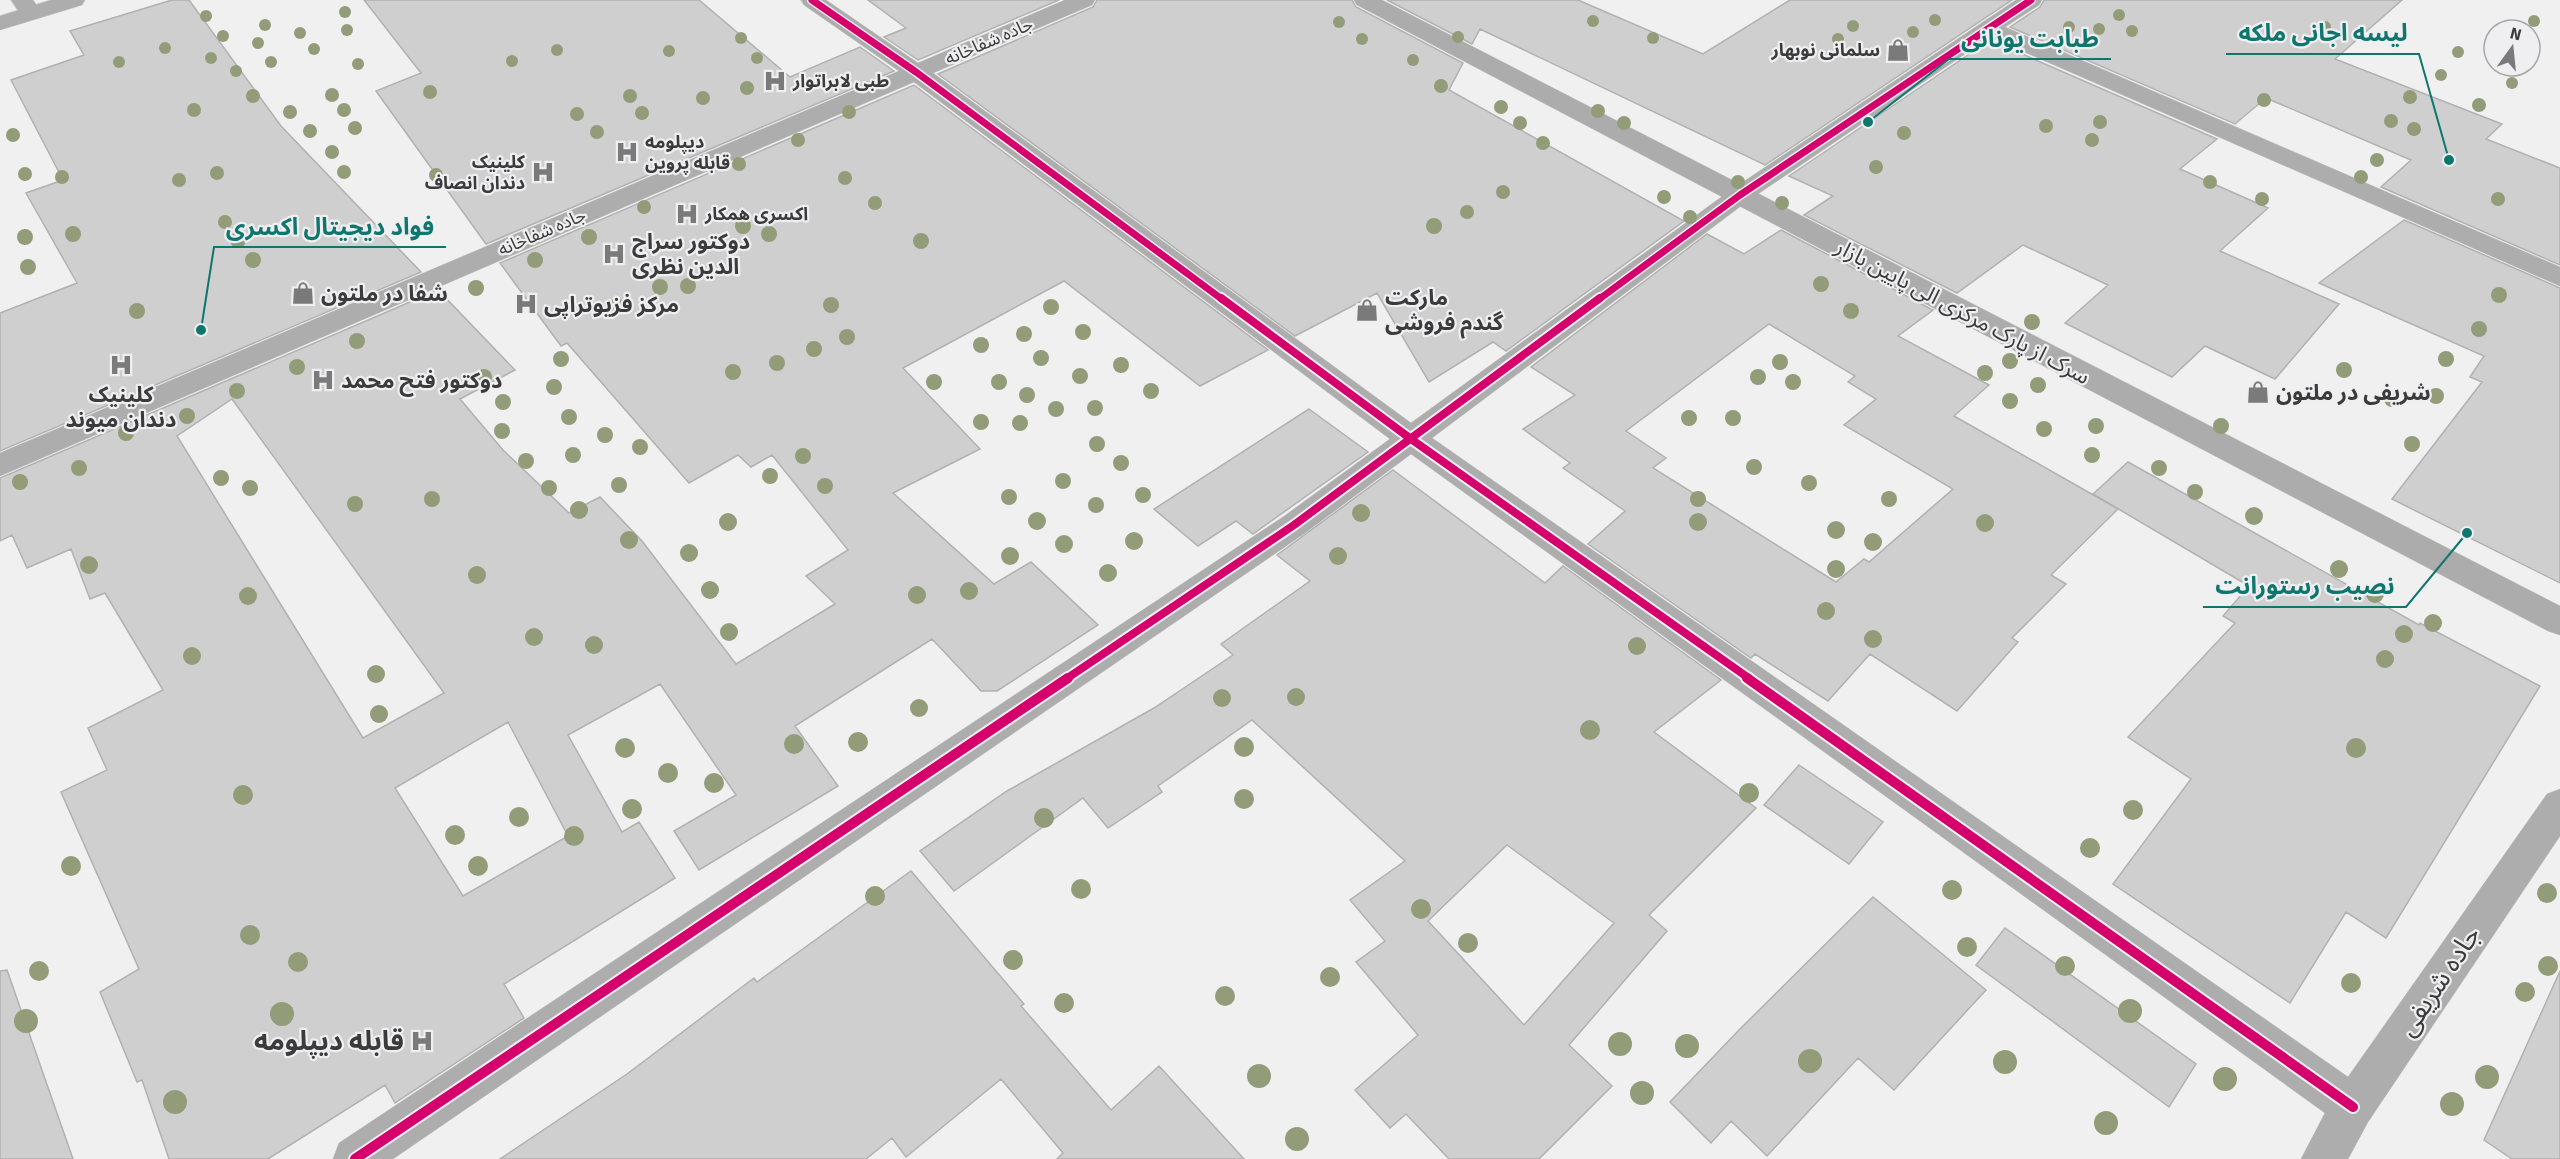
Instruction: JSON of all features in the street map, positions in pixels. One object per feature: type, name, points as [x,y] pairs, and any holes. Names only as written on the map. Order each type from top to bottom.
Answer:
[{"type":"main road","name":"سرک از پارک مرکزی الی پایین بازار","points":[[1365,0],[2560,622]]},
{"type":"street","points":[[0,23],[27,7],[74,0]]},
{"type":"street","points":[[812,0],[916,72],[1411,439],[2353,1107]]},
{"type":"street","name":"جاده شفاخانه","points":[[0,465],[1084,0]]},
{"type":"street","points":[[355,1159],[1294,525],[1740,195],[2031,0]]},
{"type":"street","points":[[1988,28],[2560,277]]},
{"type":"street","name":"جاده شریفی","points":[[2323,1159],[2353,1107],[2560,805]]},
{"type":"building","points":[[172,0],[189,0],[281,126],[421,272],[0,451],[0,313],[77,283],[26,193],[63,180],[11,80],[84,55],[70,31]]},
{"type":"building","points":[[364,0],[699,0],[790,77],[860,47],[894,71],[486,244],[376,91],[421,73]]},
{"type":"building","points":[[868,0],[1059,0],[918,60],[884,37],[906,28]]},
{"type":"building","points":[[1097,0],[1352,0],[1356,7],[1463,63],[1449,90],[1684,221],[1506,351],[1493,342],[1429,382],[1377,293],[1295,336],[938,74],[1093,7]]},
{"type":"building","points":[[1387,0],[1578,0],[1703,54],[1790,0],[2012,0],[1765,165],[1480,29],[1472,44]]},
{"type":"building","points":[[2044,0],[2402,0],[2335,59],[2502,124],[2486,139],[2560,168],[2560,265],[2381,187],[2411,160],[2266,98],[2235,124],[2010,27],[2040,7]]},
{"type":"building","points":[[1990,40],[2217,139],[2180,169],[2268,208],[2220,251],[2339,304],[2275,379],[2205,346],[2172,377],[2065,323],[2108,285],[2023,245],[1957,293],[1804,215],[1833,196],[1789,176]]},
{"type":"building","points":[[914,85],[1268,350],[1200,386],[1064,281],[903,368],[980,449],[893,493],[994,584],[1031,562],[1098,625],[997,691],[981,691],[932,639],[795,726],[838,786],[699,870],[674,831],[736,795],[660,684],[568,735],[622,832],[639,822],[675,878],[504,984],[524,1018],[395,1103],[385,1085],[268,1159],[169,1159],[142,1080],[137,1082],[100,992],[139,969],[61,792],[107,770],[88,728],[163,690],[105,593],[90,599],[71,549],[27,568],[12,535],[0,541],[0,478],[438,290],[515,370],[460,399],[503,450],[569,513],[600,497],[642,541],[736,664],[835,604],[806,576],[848,550],[772,455],[751,467],[738,455],[689,483],[567,343],[561,346],[500,263]],"holes":[[[232,399],[444,693],[363,738],[177,436]],[[508,722],[568,836],[463,896],[395,788]]]},
{"type":"building","points":[[2404,220],[2560,288],[2560,583],[2392,499],[2482,382],[2470,377],[2484,356],[2319,283]]},
{"type":"building","points":[[1781,230],[1933,310],[1898,336],[1989,385],[1954,416],[2118,509],[2051,575],[2066,584],[2012,638],[2018,642],[1957,711],[1870,654],[1828,701],[1755,654],[1751,658],[1588,544],[1625,511],[1563,468],[1570,463],[1523,429],[1575,395],[1531,367],[1707,234],[1744,254]],"holes":[[[1769,324],[1855,376],[1848,382],[1876,399],[1844,425],[1953,489],[1869,562],[1864,559],[1836,582],[1653,468],[1666,458],[1626,431]]]},
{"type":"building","points":[[1309,409],[1368,452],[1253,534],[1236,521],[1198,546],[1154,509]]},
{"type":"building","points":[[2128,462],[2419,625],[2420,623],[2540,686],[2386,938],[2346,912],[2290,1003],[2113,884],[2191,779],[2128,737],[2235,623],[2223,616],[2249,586],[2093,494]]},
{"type":"building","points":[[1393,470],[1545,583],[1563,566],[1721,680],[1654,732],[1756,808],[1649,915],[1667,931],[1569,1045],[1612,1086],[1539,1159],[1449,1159],[1406,1114],[1390,1128],[1355,1090],[1418,1035],[1356,962],[1385,941],[1350,900],[1405,861],[1252,720],[1158,786],[1162,792],[1108,828],[1083,798],[954,891],[920,851],[1007,791],[1154,708],[1233,655],[1221,644],[1310,581],[1277,555]],"holes":[[[1507,845],[1614,923],[1524,1025],[1428,921]]]},
{"type":"building","points":[[1799,765],[1883,822],[1849,864],[1764,805]]},
{"type":"building","points":[[911,871],[1024,1004],[1021,1006],[1111,1110],[1159,1066],[1244,1159],[1057,1159],[1063,1153],[1001,1079],[906,1157],[892,1138],[866,1159],[500,1159],[627,1074],[754,978],[757,982]]},
{"type":"building","points":[[1873,897],[1986,990],[1894,1090],[1858,1058],[1767,1156],[1731,1121],[1711,1143],[1670,1102]]},
{"type":"building","points":[[2005,928],[2196,1064],[2169,1107],[1976,965]]},
{"type":"building","points":[[7,970],[73,1159],[0,1159],[0,971]]},
{"type":"building","points":[[2560,971],[2560,1159],[2512,1159],[2484,1140]]},
{"type":"cycle path","points":[[812,0],[916,72],[1411,439],[2353,1107]]},
{"type":"cycle path","points":[[355,1159],[1294,525],[1740,195],[2031,0]]},
{"type":"place","name":"سلمانی نوبهار","points":[[1898,50]]},
{"type":"place","name":"طبی لابراتوار","points":[[775,81]]},
{"type":"place","name":"طبابت یونانی","points":[[1868,122]]},
{"type":"place","name":"دیپلومه قابله پروین","points":[[627,152]]},
{"type":"place","name":"لیسه اجانی ملکه","points":[[2449,160]]},
{"type":"place","name":"کلینیک دندان انصاف","points":[[543,172]]},
{"type":"place","name":"اکسری همکار","points":[[687,214]]},
{"type":"place","name":"دوکتور سراج الدین نظری","points":[[614,254]]},
{"type":"place","name":"شفا در ملتون","points":[[303,293]]},
{"type":"place","name":"مرکز فزیوتراپی","points":[[526,304]]},
{"type":"place","name":"مارکت گندم فروشی","points":[[1367,310]]},
{"type":"place","name":"فواد دیجیتال اکسری","points":[[201,330]]},
{"type":"place","name":"کلینیک دندان میوند","points":[[121,365]]},
{"type":"place","name":"دوکتور فتح محمد","points":[[323,380]]},
{"type":"place","name":"شریفی در ملتون","points":[[2258,392]]},
{"type":"place","name":"نصیب رستورانت","points":[[2467,533]]},
{"type":"place","name":"قابله دیپلومه","points":[[422,1041]]}]
